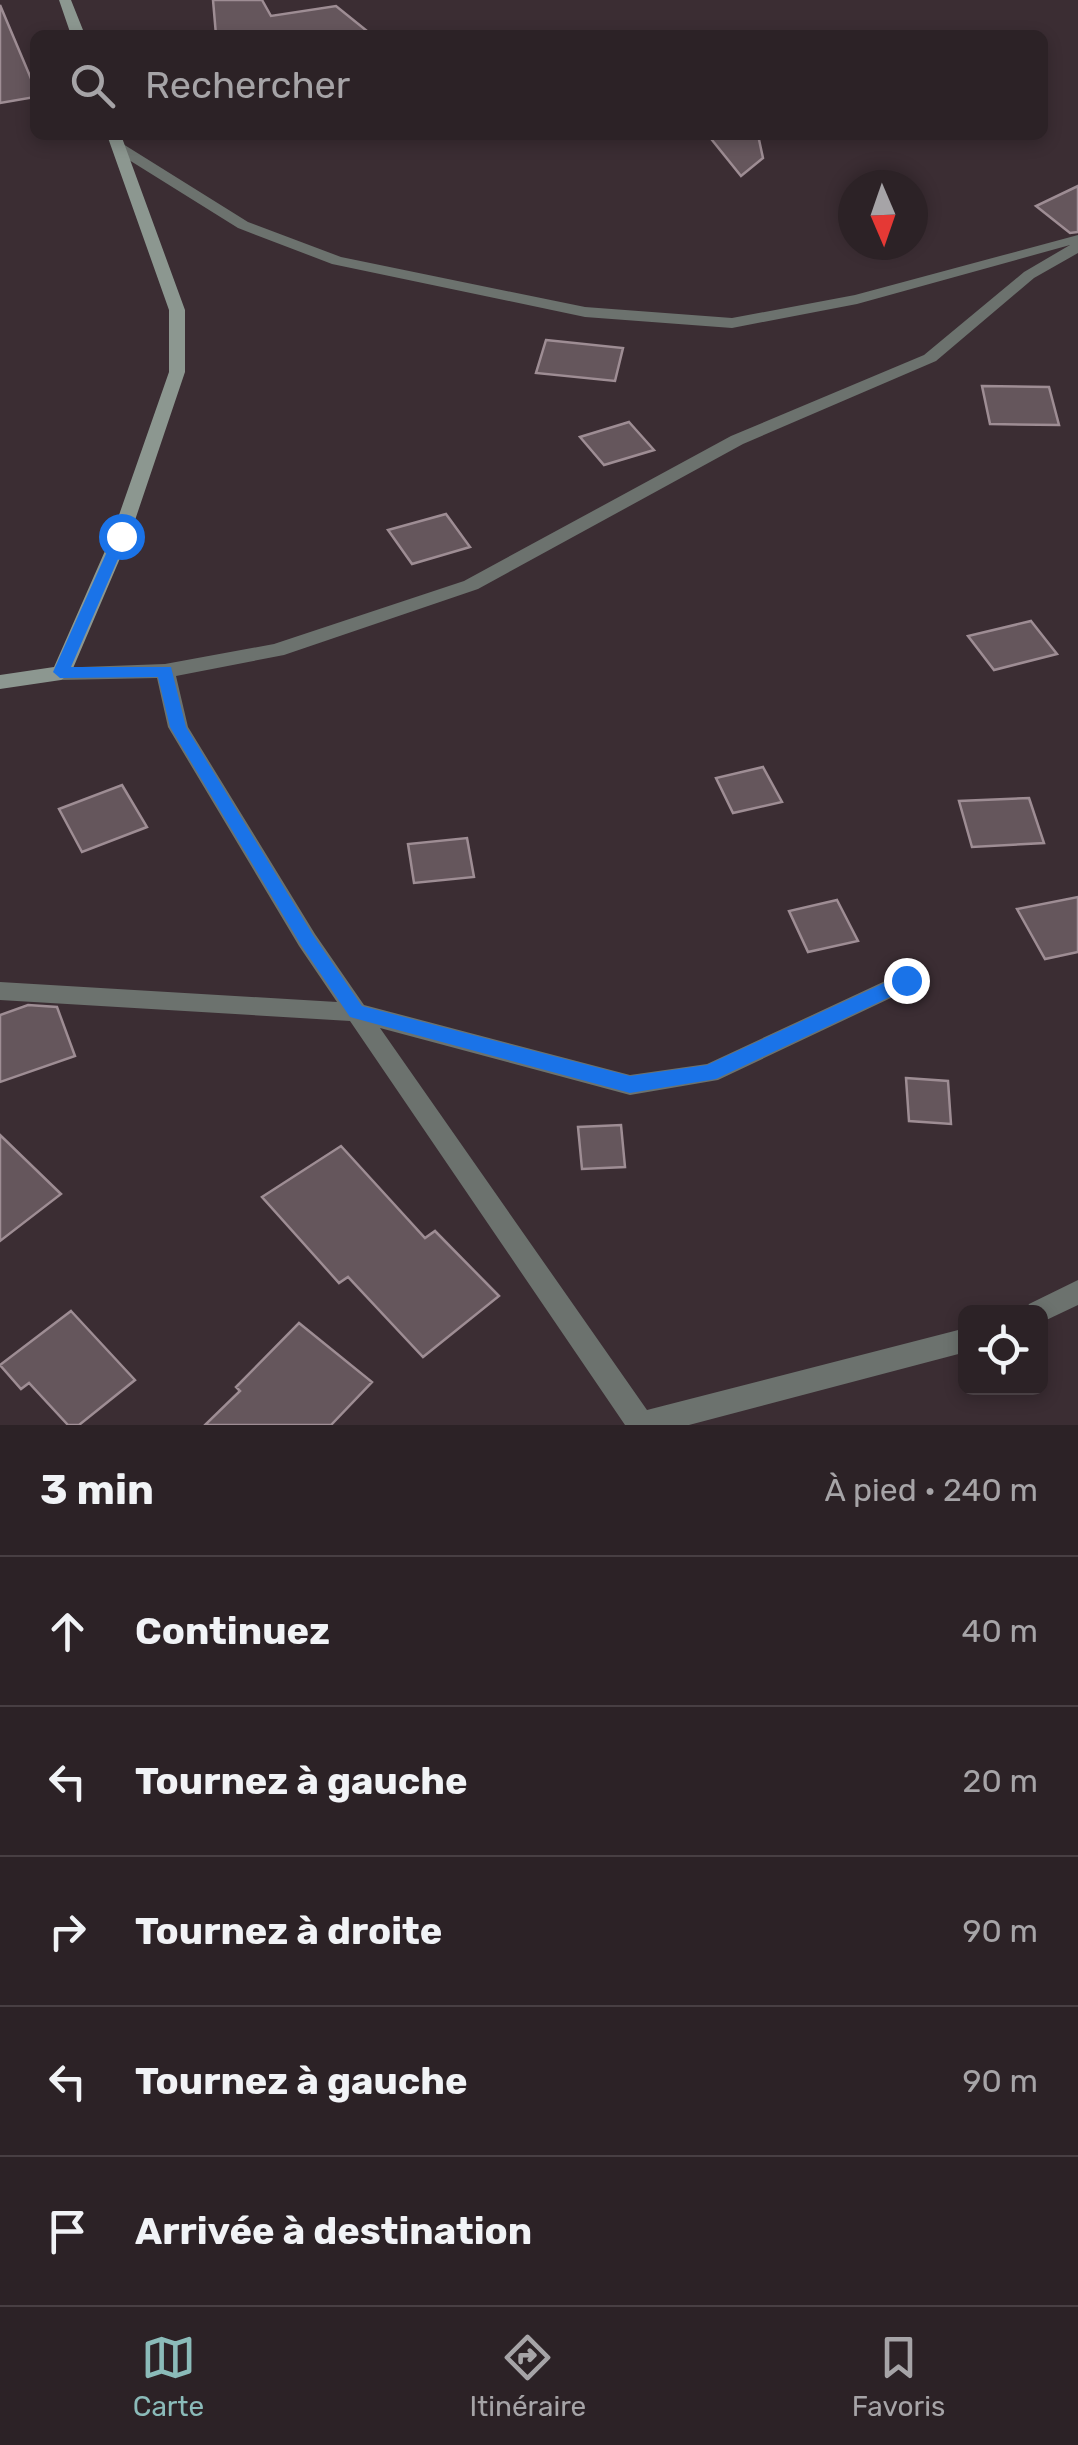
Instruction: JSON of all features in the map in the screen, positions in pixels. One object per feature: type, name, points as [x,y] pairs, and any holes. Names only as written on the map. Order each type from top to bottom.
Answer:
[{"type":"street","points":[[65,0],[76,30]]},
{"type":"street","points":[[116,141],[243,225],[336,261],[585,312],[732,323],[856,299],[1078,238]]},
{"type":"street","points":[[60,672],[121,536],[177,372],[176,310],[116,141]]},
{"type":"street","points":[[0,682],[60,672],[165,671],[277,650],[471,584],[737,440],[930,358],[1029,275],[1078,247]]},
{"type":"street","points":[[165,671],[178,727],[307,940],[641,1425],[958,1342]]},
{"type":"street","points":[[0,991],[356,1012],[630,1084],[710,1073],[906,980]]},
{"type":"street","points":[[1048,1307],[1078,1292]]},
{"type":"building","points":[[213,0],[262,0],[271,16],[336,6],[366,30],[216,30]]},
{"type":"building","points":[[0,5],[30,76],[30,98],[0,103]]},
{"type":"building","points":[[712,140],[759,140],[763,158],[741,176]]},
{"type":"building","points":[[1078,186],[1078,232],[1070,233],[1036,206]]},
{"type":"building","points":[[546,340],[623,348],[615,381],[536,373]]},
{"type":"building","points":[[982,386],[1049,387],[1059,425],[990,424]]},
{"type":"building","points":[[629,422],[654,450],[604,465],[580,437]]},
{"type":"building","points":[[446,514],[470,547],[412,564],[388,530]]},
{"type":"building","points":[[1031,621],[1057,654],[994,670],[968,636]]},
{"type":"building","points":[[763,767],[782,802],[733,813],[716,778]]},
{"type":"building","points":[[122,785],[147,827],[82,852],[59,809]]},
{"type":"building","points":[[1029,798],[1044,843],[972,847],[959,801]]},
{"type":"building","points":[[467,838],[474,877],[414,883],[408,844]]},
{"type":"building","points":[[1078,897],[1078,952],[1045,959],[1017,909]]},
{"type":"building","points":[[837,900],[858,941],[808,952],[789,911]]},
{"type":"building","points":[[28,1005],[57,1007],[75,1056],[0,1082],[0,1015]]},
{"type":"building","points":[[906,1078],[948,1081],[951,1124],[909,1121]]},
{"type":"building","points":[[621,1125],[625,1167],[582,1169],[578,1127]]},
{"type":"building","points":[[0,1135],[61,1194],[0,1241]]},
{"type":"building","points":[[341,1146],[425,1238],[435,1231],[499,1296],[423,1357],[348,1277],[339,1283],[262,1197]]},
{"type":"building","points":[[71,1311],[135,1380],[79,1425],[68,1425],[29,1383],[21,1389],[0,1365]]},
{"type":"building","points":[[299,1323],[372,1382],[331,1425],[205,1425],[240,1391],[236,1387]]},
{"type":"route","points":[[121,536],[60,672],[165,671],[178,727],[307,940],[356,1012],[630,1084],[710,1073],[906,980]]}]
